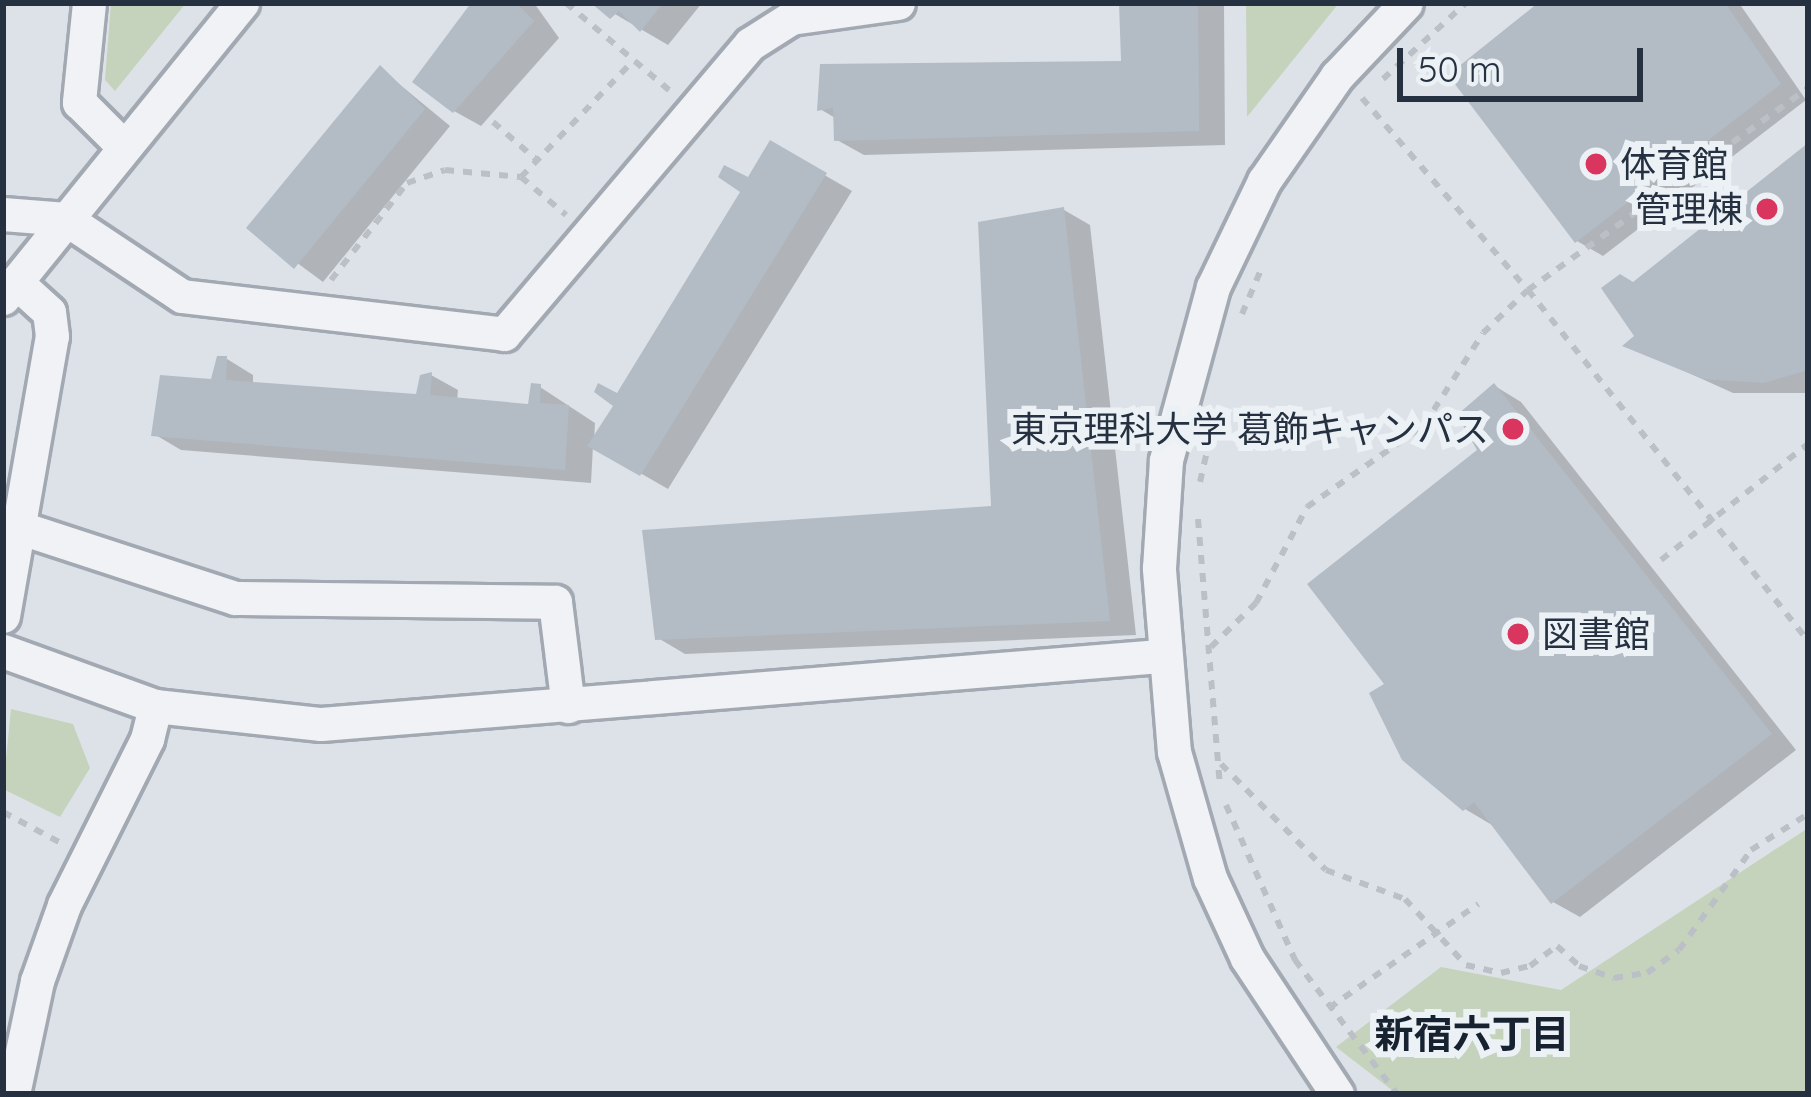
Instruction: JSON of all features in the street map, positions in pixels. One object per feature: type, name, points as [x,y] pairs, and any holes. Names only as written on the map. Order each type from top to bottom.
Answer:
[{"type":"street","points":[[89,3],[80,102],[124,147]]},
{"type":"street","points":[[3,616],[18,527],[18,439],[52,335],[49,312],[9,290],[242,3]]},
{"type":"street","points":[[3,214],[66,219],[182,296],[504,334],[750,44],[791,18],[898,3]]},
{"type":"street","points":[[1336,1094],[1247,958],[1210,878],[1174,752],[1160,656],[1166,460],[1213,287],[1264,181],[1337,76],[1406,3]]},
{"type":"street","points":[[18,527],[235,598],[555,602],[568,706]]},
{"type":"street","points":[[3,651],[155,706],[321,724],[1160,656]]},
{"type":"street","points":[[13,1094],[64,905],[147,739],[155,706]]},
{"type":"path","points":[[566,3],[694,110]]},
{"type":"path","points":[[1350,117],[1363,98],[1466,3]]},
{"type":"path","points":[[520,177],[632,62]]},
{"type":"path","points":[[1160,656],[1210,648],[1256,604],[1306,507],[1424,425],[1483,333],[1528,290],[1808,88]]},
{"type":"path","points":[[1363,98],[1528,290],[1808,641]]},
{"type":"path","points":[[493,122],[538,162]]},
{"type":"path","points":[[324,313],[328,285],[407,183],[446,170],[520,177],[589,234]]},
{"type":"path","points":[[1232,336],[1269,251]]},
{"type":"path","points":[[1198,493],[1217,403]]},
{"type":"path","points":[[1661,560],[1808,444]]},
{"type":"path","points":[[1198,514],[1221,794],[1276,919],[1328,1009],[1397,1094]]},
{"type":"path","points":[[1218,761],[1326,870],[1405,899],[1430,933],[1466,964],[1501,973],[1529,966],[1557,946],[1579,966],[1614,978],[1647,973],[1679,950],[1751,850],[1808,814]]},
{"type":"path","points":[[3,812],[67,846]]},
{"type":"path","points":[[1328,1009],[1430,933],[1478,904]]},
{"type":"green space","points":[[111,3],[186,3],[115,91],[105,80]]},
{"type":"green space","points":[[1246,3],[1339,3],[1247,117]]},
{"type":"green space","points":[[11,709],[73,724],[90,768],[60,817],[3,789]]},
{"type":"green space","points":[[1808,828],[1808,1094],[1397,1094],[1336,1047],[1441,967],[1561,990]]},
{"type":"building","points":[[471,3],[516,3],[534,21],[453,113],[412,82]]},
{"type":"building","points":[[591,3],[663,3],[640,32],[619,11],[610,19]]},
{"type":"building","points":[[1119,3],[1198,3],[1199,131],[834,141],[833,108],[817,111],[820,64],[1121,61]]},
{"type":"building","name":"体育館","points":[[1538,3],[1725,3],[1781,84],[1575,243],[1448,75]]},
{"type":"building","points":[[380,65],[425,109],[294,269],[246,228]]},
{"type":"building","points":[[770,140],[827,173],[640,476],[587,446],[613,406],[594,392],[598,383],[617,393],[740,192],[718,177],[724,165],[748,177]]},
{"type":"building","name":"管理棟","points":[[1808,143],[1808,370],[1764,383],[1703,379],[1622,346],[1634,336],[1601,288],[1620,274],[1633,282]]},
{"type":"building","points":[[1064,207],[1110,621],[655,640],[642,530],[991,506],[978,222]]},
{"type":"building","points":[[217,356],[227,356],[226,380],[416,394],[420,375],[432,372],[430,395],[528,404],[531,383],[541,384],[540,403],[569,405],[565,470],[151,436],[160,375],[211,379]]},
{"type":"building","name":"図書館","points":[[1494,383],[1772,734],[1551,904],[1474,802],[1463,811],[1402,760],[1369,693],[1384,684],[1307,584],[1477,450],[1457,415]]},
{"type":"place","name":"体育館","points":[[1596,164]]},
{"type":"place","name":"管理棟","points":[[1767,209]]},
{"type":"place","name":"東京理科大学 葛飾キャンパス","points":[[1513,429]]},
{"type":"place","name":"図書館","points":[[1518,634]]},
{"type":"district","name":"新宿六丁目","points":[[1472,1034]]}]
